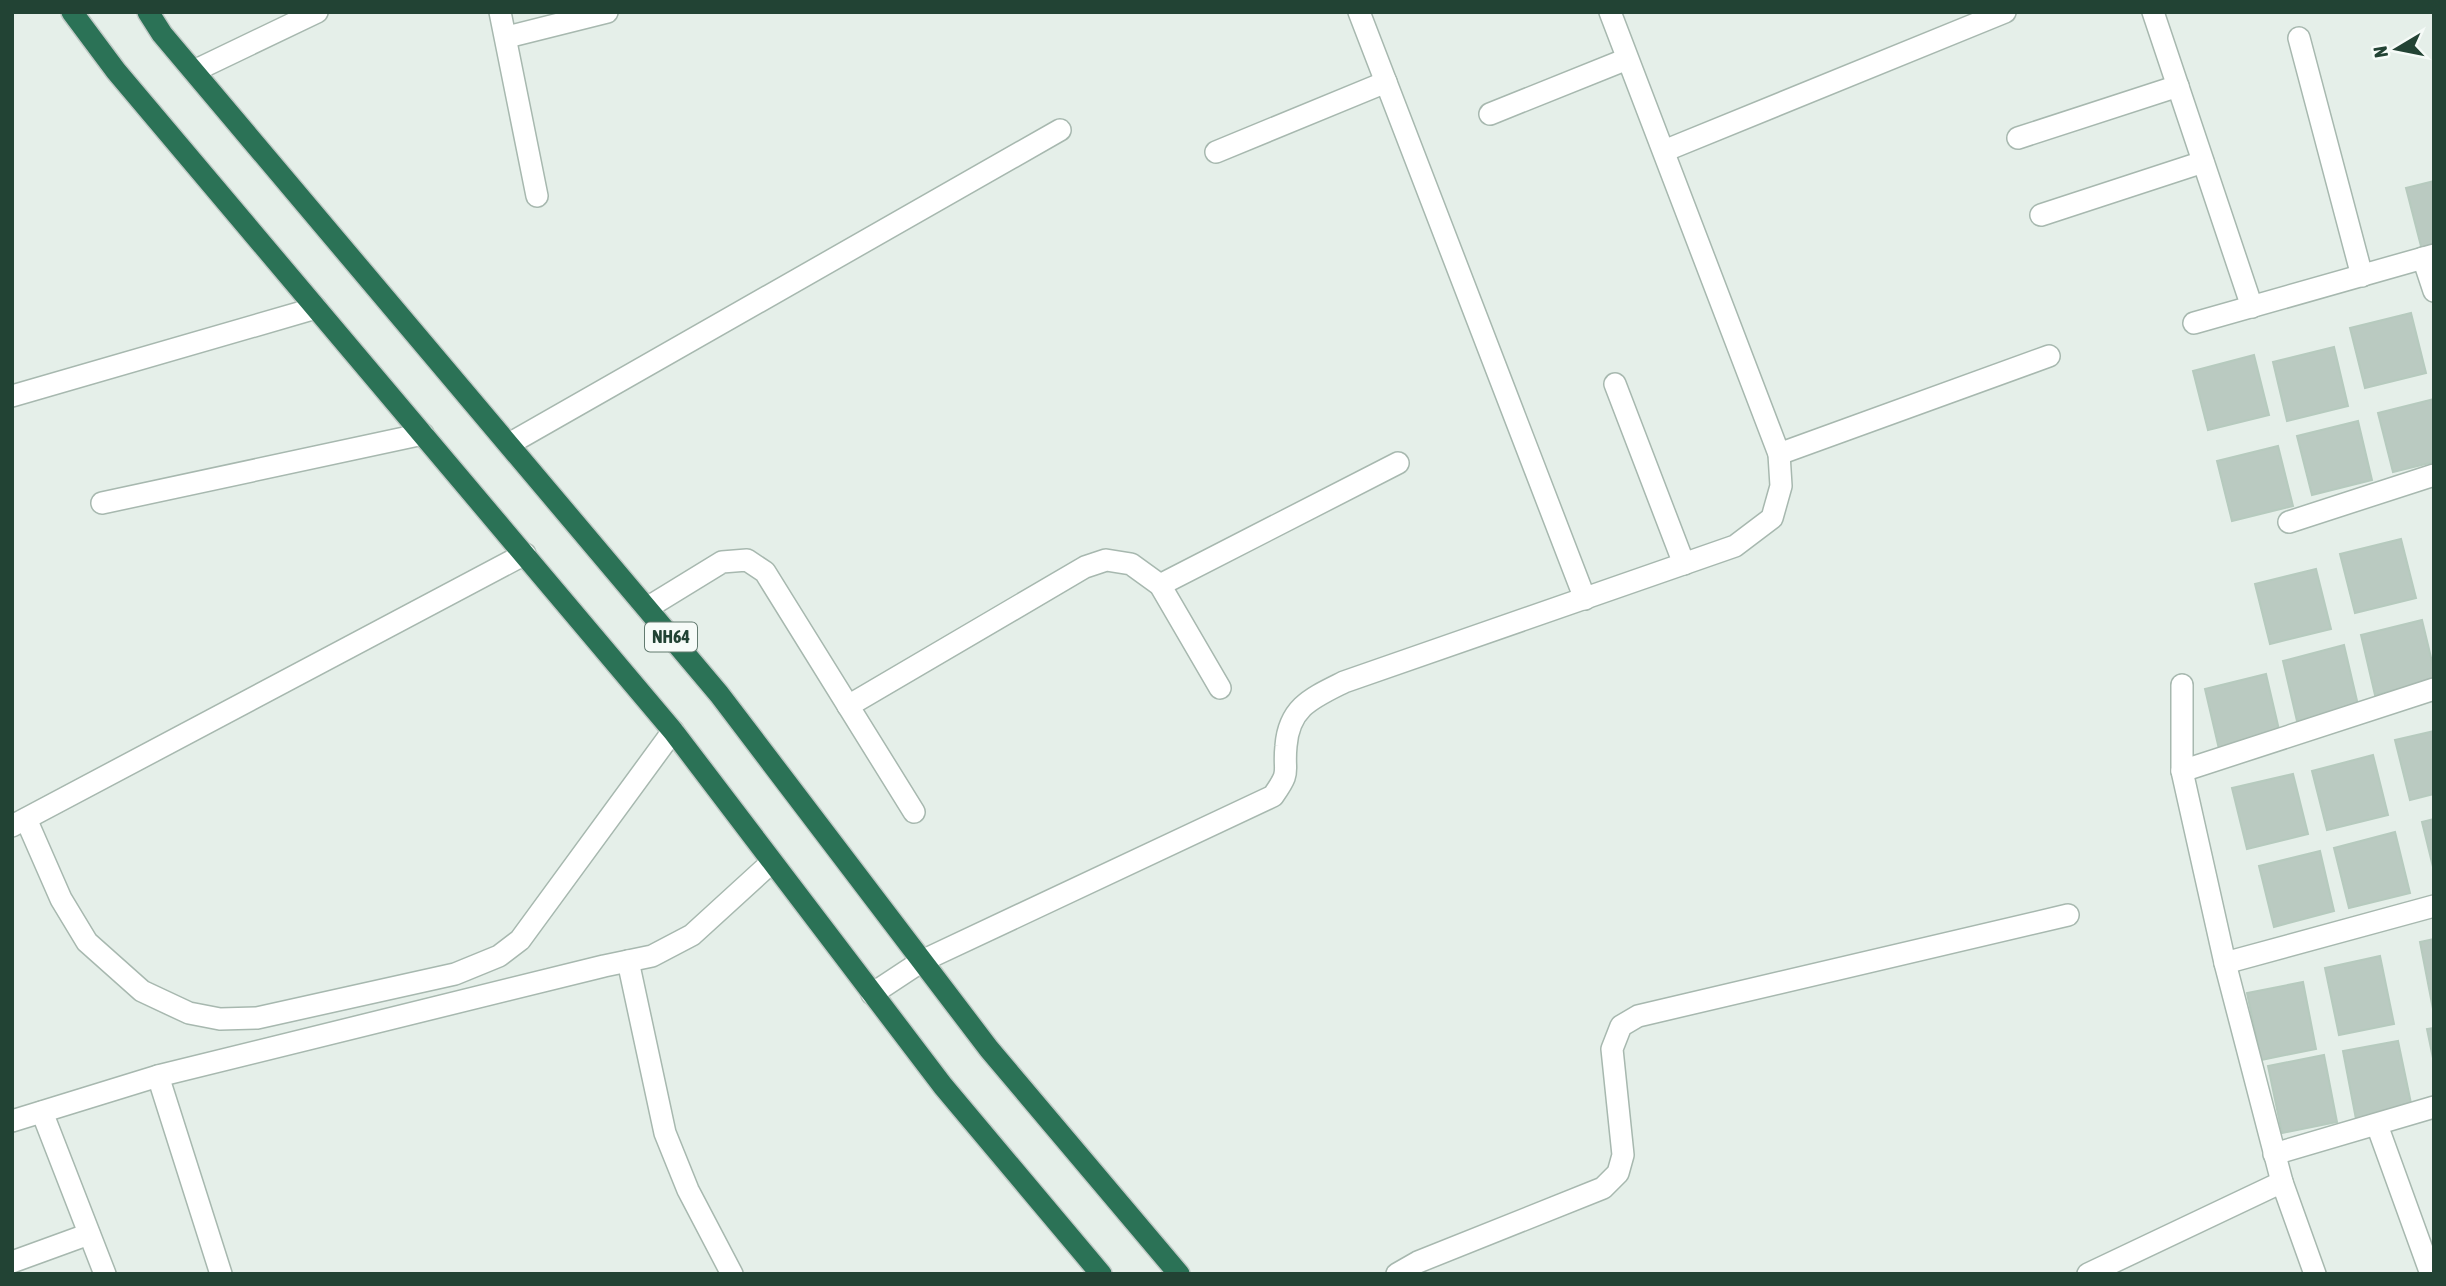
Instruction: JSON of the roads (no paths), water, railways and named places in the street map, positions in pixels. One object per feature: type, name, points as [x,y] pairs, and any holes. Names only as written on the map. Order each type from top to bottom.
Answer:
[{"type":"highway","points":[[72,12],[116,71],[673,731],[943,1086],[1101,1274]]},
{"type":"highway","name":"NH64","points":[[148,12],[162,34],[719,694],[989,1049],[1179,1274]]},
{"type":"street","points":[[194,71],[317,12]]},
{"type":"street","points":[[500,12],[537,196]]},
{"type":"street","points":[[507,37],[607,12]]},
{"type":"street","points":[[1359,12],[1586,599]]},
{"type":"street","points":[[872,994],[922,961],[1273,796],[1287,776],[1286,746],[1292,716],[1318,695],[1344,682],[1735,546],[1772,519],[1782,486],[1779,454],[1610,12]]},
{"type":"street","points":[[1664,152],[2005,12]]},
{"type":"street","points":[[2153,12],[2252,307]]},
{"type":"street","points":[[2299,38],[2362,275]]},
{"type":"street","points":[[1490,114],[1627,59]]},
{"type":"street","points":[[1216,152],[1386,82]]},
{"type":"street","points":[[2018,138],[2178,86]]},
{"type":"street","points":[[509,444],[1060,130]]},
{"type":"street","points":[[2041,215],[2203,162]]},
{"type":"street","points":[[2194,323],[2429,256],[2434,291]]},
{"type":"street","points":[[12,396],[316,308]]},
{"type":"street","points":[[1779,454],[2049,356]]},
{"type":"street","points":[[1615,384],[1684,564]]},
{"type":"street","points":[[102,503],[423,434]]},
{"type":"street","points":[[1160,585],[1398,463]]},
{"type":"street","points":[[2289,522],[2432,483]]},
{"type":"street","points":[[525,554],[19,822],[87,942],[142,991],[189,1013],[220,1019],[257,1018],[455,974],[499,956],[520,940],[673,731]]},
{"type":"street","points":[[647,608],[722,562],[747,560],[765,572],[914,812]]},
{"type":"street","points":[[848,706],[1085,567],[1106,560],[1131,564],[1160,585],[1220,688]]},
{"type":"street","points":[[2182,685],[2182,771],[2225,963],[2281,1182],[2315,1274]]},
{"type":"street","points":[[2182,771],[2434,689]]},
{"type":"street","points":[[12,1121],[158,1076],[652,956],[692,936],[772,862]]},
{"type":"street","points":[[2225,963],[2434,906]]},
{"type":"street","points":[[1396,1274],[1418,1262],[1603,1188],[1618,1173],[1623,1155],[1612,1049],[1621,1026],[1638,1016],[2067,915]]},
{"type":"street","points":[[628,961],[665,1133],[688,1190],[732,1274]]},
{"type":"street","points":[[158,1076],[221,1274]]},
{"type":"street","points":[[2274,1154],[2434,1107]]},
{"type":"street","points":[[42,1112],[105,1274]]},
{"type":"street","points":[[2376,1125],[2431,1274]]},
{"type":"street","points":[[2088,1274],[2281,1182]]},
{"type":"street","points":[[12,1262],[89,1234]]}]
